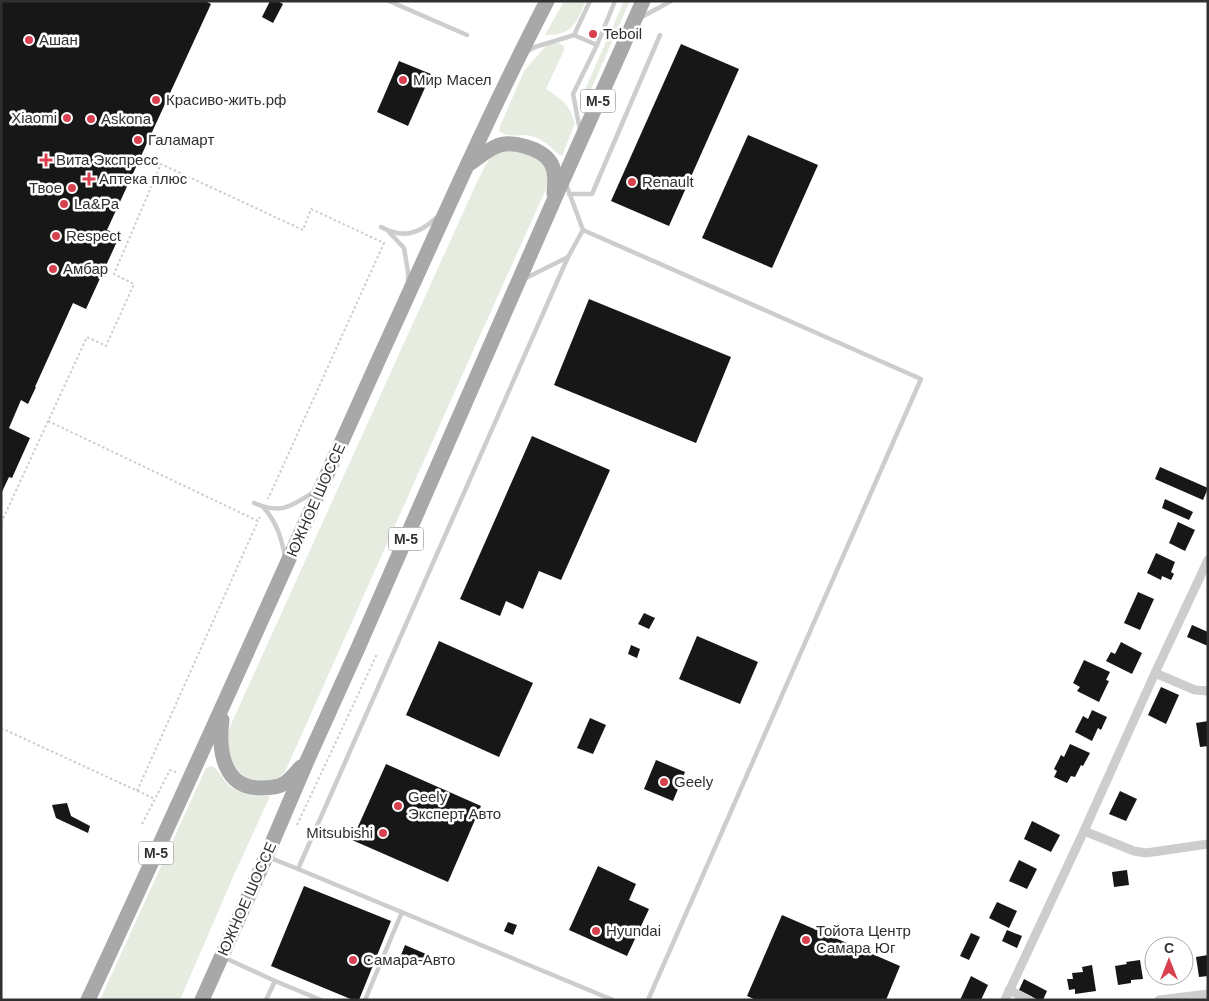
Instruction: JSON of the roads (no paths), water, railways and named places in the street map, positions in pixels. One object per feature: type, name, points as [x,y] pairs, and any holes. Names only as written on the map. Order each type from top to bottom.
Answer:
[{"type":"main road","name":"ЮЖНОЕ ШОССЕ","points":[[88,1000],[224,706],[448,207],[546,1]]},
{"type":"main road","name":"ЮЖНОЕ ШОССЕ","points":[[202,1000],[643,1]]},
{"type":"main road","points":[[468,165],[496,146],[515,144],[527,146],[550,162],[555,175],[554,200]]},
{"type":"main road","points":[[224,706],[220,731],[220,746],[224,763],[231,776],[243,784],[254,788],[269,788],[284,784],[307,761]]},
{"type":"street","points":[[1005,1000],[1208,560]]},
{"type":"street","points":[[1155,673],[1194,690],[1208,691]]},
{"type":"street","points":[[1084,831],[1134,851],[1146,853],[1208,844]]},
{"type":"street","points":[[1009,990],[1029,1000]]},
{"type":"street","points":[[1159,1000],[1208,994]]},
{"type":"lane","points":[[389,1],[467,35]]},
{"type":"lane","points":[[574,35],[590,1]]},
{"type":"lane","points":[[581,138],[573,94],[597,45],[615,1]]},
{"type":"lane","points":[[634,22],[671,1]]},
{"type":"lane","points":[[519,55],[535,47],[574,35],[597,45]]},
{"type":"lane","points":[[569,194],[592,194],[660,35]]},
{"type":"lane","points":[[564,179],[583,230],[921,379],[648,1000]]},
{"type":"lane","points":[[388,231],[410,234],[420,230],[431,224],[448,207]]},
{"type":"lane","points":[[381,227],[388,231],[404,248],[408,272],[405,302]]},
{"type":"lane","points":[[298,869],[568,257],[583,230]]},
{"type":"lane","points":[[518,282],[568,257]]},
{"type":"lane","points":[[254,503],[264,508],[277,510],[289,507],[321,487]]},
{"type":"lane","points":[[264,508],[278,529],[287,564]]},
{"type":"lane","points":[[266,857],[613,1000]]},
{"type":"lane","points":[[365,1000],[402,912]]},
{"type":"lane","points":[[222,956],[321,1000]]},
{"type":"lane","points":[[266,1000],[275,981]]},
{"type":"place","name":"Teboil","points":[[593,34]]},
{"type":"place","name":"Ашан","points":[[29,40]]},
{"type":"place","name":"Мир Масел","points":[[403,80]]},
{"type":"place","name":"Красиво-жить.рф","points":[[156,100]]},
{"type":"place","name":"Xiaomi","points":[[67,118]]},
{"type":"place","name":"Askona","points":[[91,119]]},
{"type":"place","name":"Галамарт","points":[[138,140]]},
{"type":"place","name":"Вита Экспресс","points":[[46,160]]},
{"type":"place","name":"Аптека плюс","points":[[89,179]]},
{"type":"place","name":"Renault","points":[[632,182]]},
{"type":"place","name":"Твое","points":[[72,188]]},
{"type":"place","name":"La&Pa","points":[[64,204]]},
{"type":"place","name":"Respect","points":[[56,236]]},
{"type":"place","name":"Амбар","points":[[53,269]]},
{"type":"place","name":"Geely","points":[[664,782]]},
{"type":"place","name":"Geely Эксперт Авто","points":[[398,806]]},
{"type":"place","name":"Mitsubishi","points":[[383,833]]},
{"type":"place","name":"Hyundai","points":[[596,931]]},
{"type":"place","name":"Тойота Центр Самара Юг","points":[[806,940]]},
{"type":"place","name":"Самара-Авто","points":[[353,960]]}]
